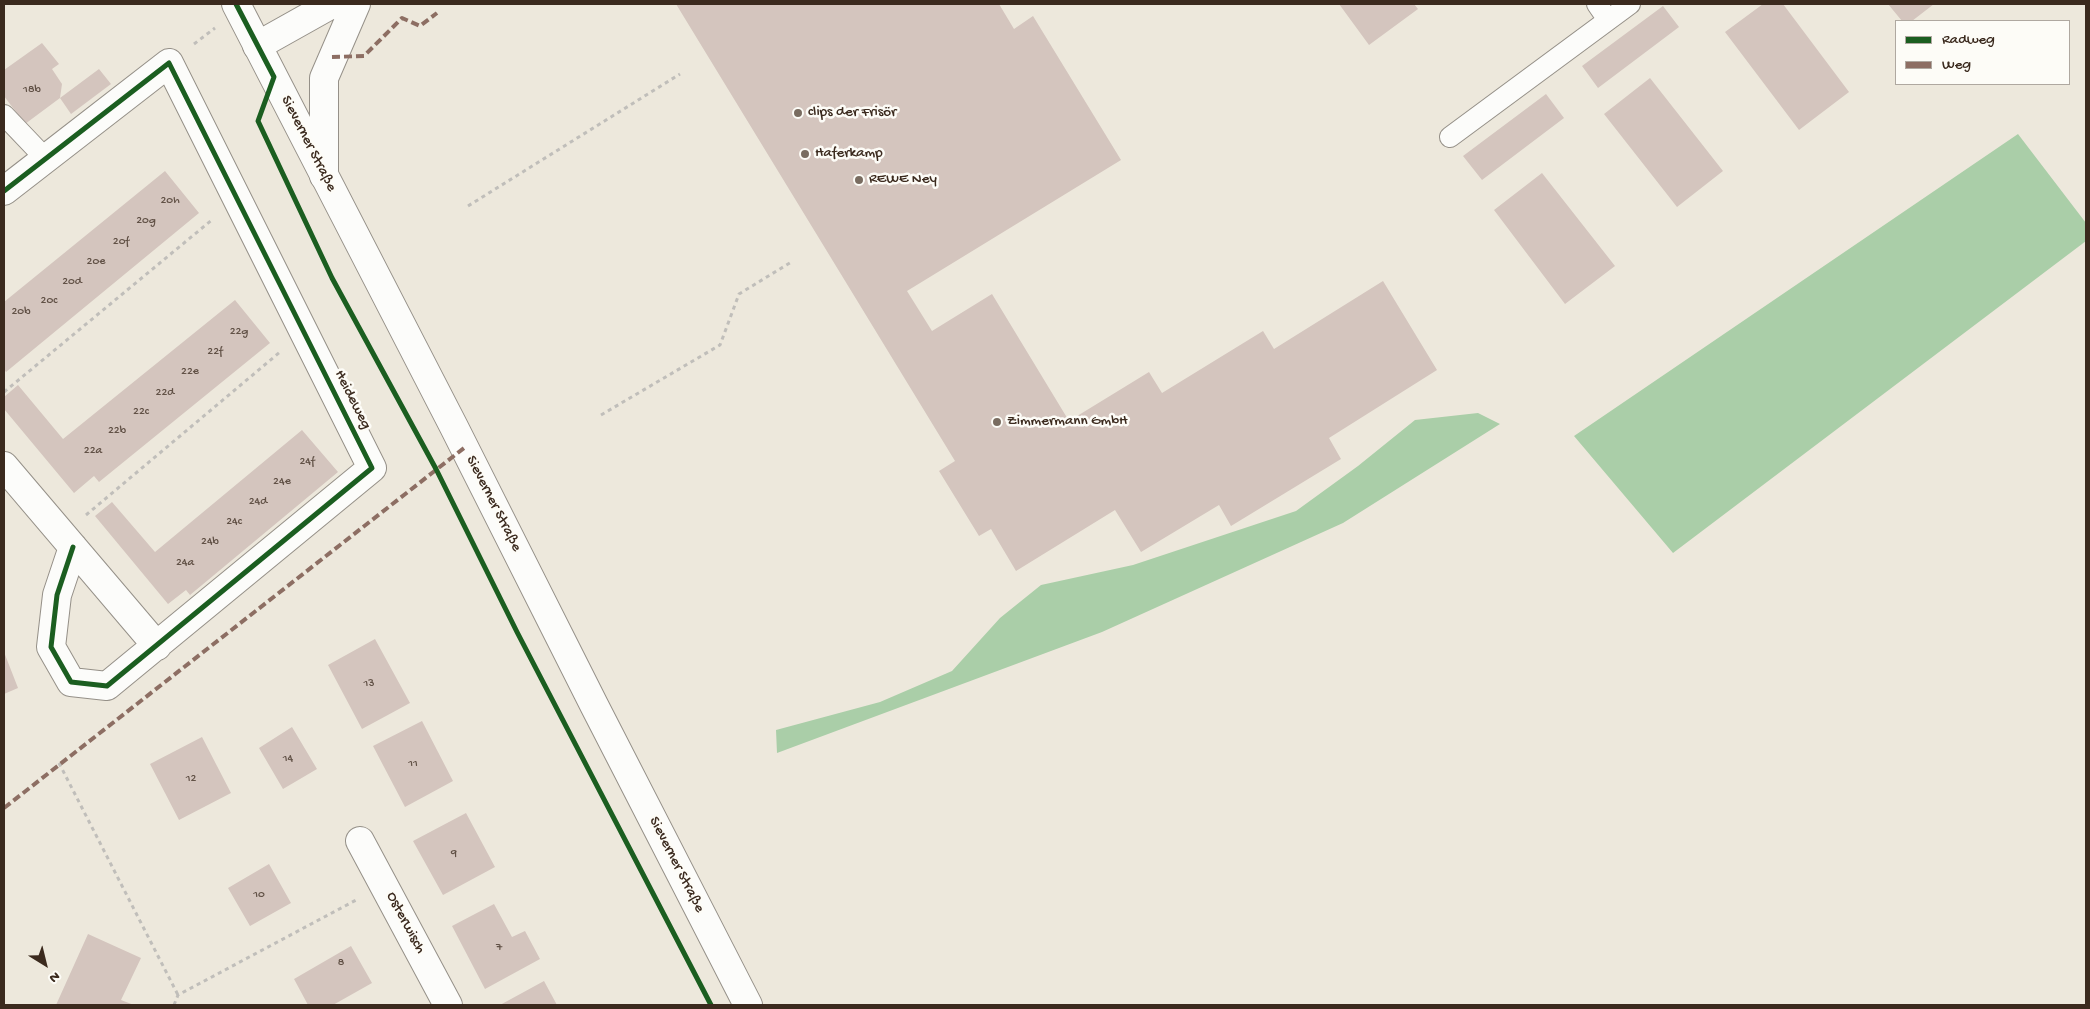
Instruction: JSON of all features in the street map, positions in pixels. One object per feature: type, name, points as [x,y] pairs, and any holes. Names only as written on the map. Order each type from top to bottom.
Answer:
[{"type":"street","points":[[257,46],[332,4]]},
{"type":"street","points":[[324,176],[324,78],[356,4]]},
{"type":"street","name":"Sieverner Straße","points":[[242,6],[257,46],[454,427],[598,714],[748,1005]]},
{"type":"street","points":[[4,191],[169,63]]},
{"type":"street","name":"Heideweg","points":[[68,541],[57,595],[51,647],[71,682],[108,686],[372,468],[169,63]]},
{"type":"street","points":[[4,466],[158,646]]},
{"type":"street","name":"Osterwisch","points":[[360,841],[385,884],[448,1005]]},
{"type":"lane","points":[[1450,137],[1602,12],[1630,4]]},
{"type":"lane","points":[[4,115],[45,158]]},
{"type":"path","points":[[169,63],[242,6]]},
{"type":"path","points":[[468,206],[680,74]]},
{"type":"path","points":[[4,392],[237,199]]},
{"type":"path","points":[[601,415],[720,345],[739,294],[793,261]]},
{"type":"path","points":[[68,541],[304,332]]},
{"type":"path","points":[[59,764],[178,995]]},
{"type":"path","points":[[174,1005],[178,995],[385,884]]},
{"type":"green space","points":[[2018,134],[2086,223],[2086,241],[1673,553],[1574,436]]},
{"type":"green space","points":[[1478,413],[1500,424],[1343,523],[1102,632],[777,753],[776,730],[880,702],[952,671],[1000,618],[1041,585],[1133,565],[1296,511],[1358,466],[1415,420]]},
{"type":"building","points":[[676,4],[999,4],[1014,29],[1033,16],[1121,160],[907,291],[932,331],[992,294],[1069,421],[1149,372],[1162,393],[1263,331],[1274,349],[1383,281],[1437,370],[1329,438],[1341,459],[1231,526],[1219,505],[1141,552],[1115,510],[1016,571],[991,529],[979,536],[939,471],[955,461]]},
{"type":"building","points":[[1339,4],[1414,4],[1418,9],[1369,45]]},
{"type":"building","points":[[1763,4],[1783,4],[1849,92],[1799,130],[1725,32]]},
{"type":"building","points":[[1888,4],[1934,4],[1913,20],[1901,20]]},
{"type":"building","points":[[1663,6],[1679,27],[1598,88],[1582,66]]},
{"type":"building","points":[[42,43],[59,64],[52,69],[62,84],[60,98],[25,124],[4,96],[4,70]]},
{"type":"building","points":[[99,69],[111,84],[71,114],[60,98]]},
{"type":"building","points":[[1650,78],[1723,171],[1677,207],[1604,114]]},
{"type":"building","points":[[1546,94],[1564,118],[1482,180],[1463,156]]},
{"type":"building","points":[[165,171],[199,213],[6,372],[4,369],[4,302]]},
{"type":"building","points":[[1542,173],[1615,266],[1565,304],[1494,210]]},
{"type":"building","points":[[235,300],[270,343],[99,482],[94,476],[74,493],[4,409],[4,397],[18,385],[63,439]]},
{"type":"building","points":[[302,430],[338,472],[190,595],[186,590],[168,604],[95,516],[112,502],[155,552]]},
{"type":"building","points":[[375,639],[410,703],[362,729],[328,665]]},
{"type":"building","points":[[4,652],[18,688],[4,694]]},
{"type":"building","points":[[422,721],[453,781],[405,807],[373,746]]},
{"type":"building","points":[[292,727],[317,769],[283,789],[259,748]]},
{"type":"building","points":[[202,737],[231,793],[179,820],[150,764]]},
{"type":"building","points":[[466,813],[495,867],[443,895],[413,841]]},
{"type":"building","points":[[269,864],[291,903],[250,926],[228,888]]},
{"type":"building","points":[[494,904],[512,937],[525,931],[540,959],[485,989],[452,926]]},
{"type":"building","points":[[88,934],[141,958],[121,1000],[134,1005],[56,1005]]},
{"type":"building","points":[[351,946],[372,983],[333,1005],[308,1005],[294,979]]},
{"type":"building","points":[[544,981],[557,1005],[500,1005]]},
{"type":"marked path","points":[[332,57],[364,56],[402,18],[420,26],[437,13]]},
{"type":"marked path","points":[[4,808],[464,448]]},
{"type":"cycle path","points":[[236,4],[274,77],[258,121],[332,278],[436,469],[517,632],[711,1005]]},
{"type":"cycle path","points":[[4,191],[169,63],[372,468],[107,686],[71,682],[51,647],[57,595],[73,547]]},
{"type":"place","name":"clips der Frisör","points":[[798,113]]},
{"type":"place","name":"Haferkamp","points":[[805,154]]},
{"type":"place","name":"REWE Ney","points":[[859,180]]},
{"type":"place","name":"Zimmermann GmbH","points":[[997,422]]}]
